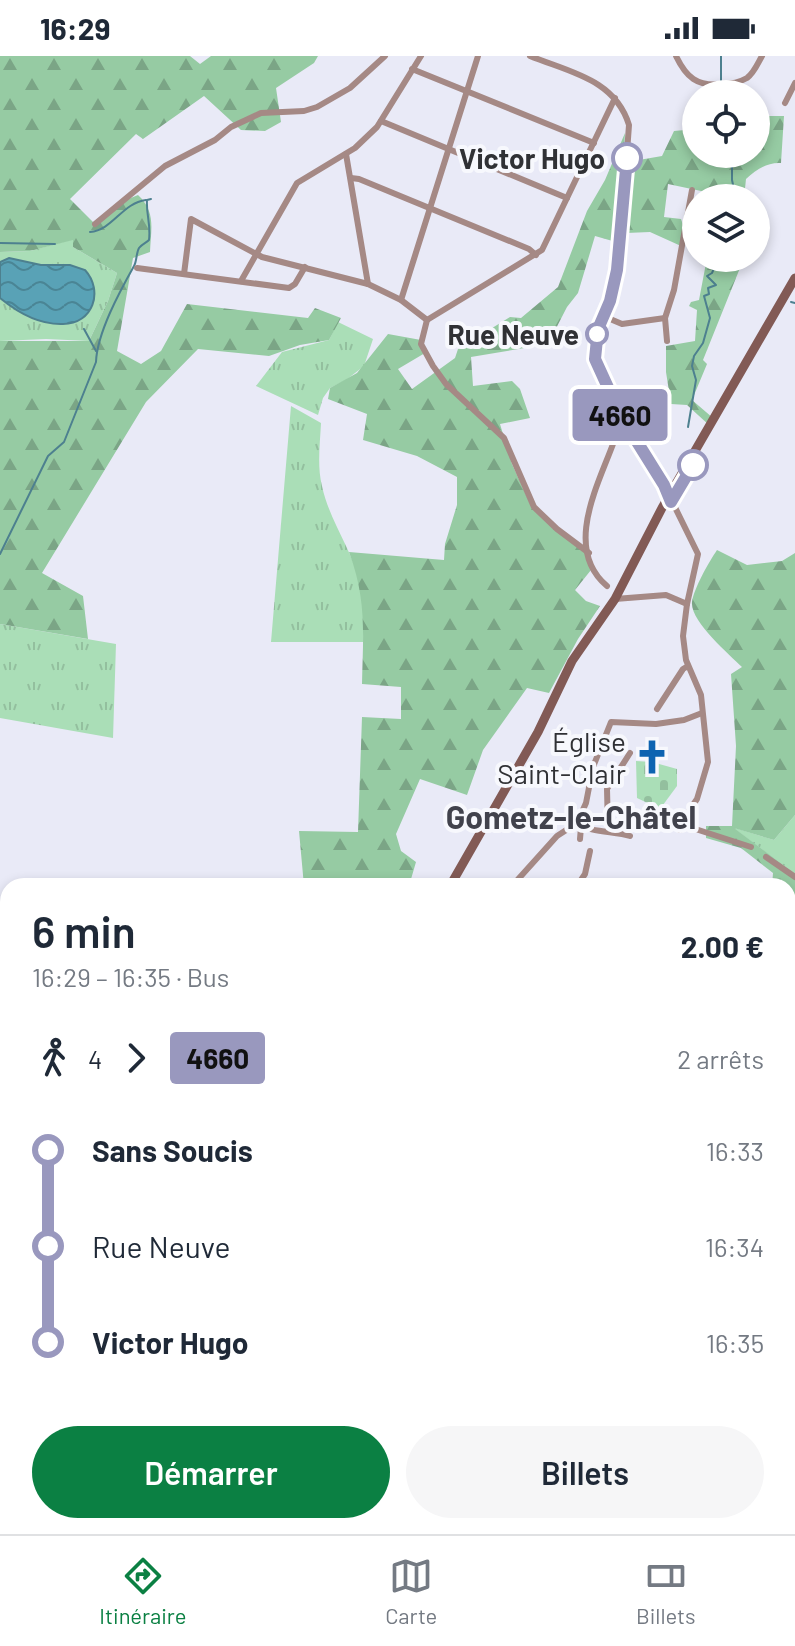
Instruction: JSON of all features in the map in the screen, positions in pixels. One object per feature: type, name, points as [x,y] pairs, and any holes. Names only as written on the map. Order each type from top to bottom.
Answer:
[{"type":"main road","points":[[455,878],[538,732],[556,689],[621,589],[795,278]]},
{"type":"main road","points":[[670,499],[795,289]]},
{"type":"street","points":[[95,224],[165,166],[215,140],[231,127],[261,113],[304,111],[317,107],[350,88],[385,56]]},
{"type":"street","points":[[241,281],[297,183],[346,154],[381,121],[421,56]]},
{"type":"street","points":[[401,300],[478,56]]},
{"type":"street","points":[[530,56],[584,76],[606,89],[626,118],[629,141],[619,261],[596,336],[595,359],[619,413],[670,499],[698,554],[687,604],[683,669],[657,709]]},
{"type":"street","points":[[676,56],[693,81],[702,85],[721,85],[746,79],[762,56]]},
{"type":"street","points":[[412,69],[594,143]]},
{"type":"street","points":[[785,103],[795,83]]},
{"type":"street","points":[[589,553],[534,507],[504,438],[455,392],[433,366],[421,344],[427,320],[545,247],[615,98]]},
{"type":"street","points":[[381,121],[567,198]]},
{"type":"street","points":[[346,154],[368,284]]},
{"type":"street","points":[[351,178],[529,249],[536,255]]},
{"type":"street","points":[[184,274],[191,219],[257,254],[368,284],[401,300],[427,320]]},
{"type":"street","points":[[667,341],[665,318],[682,246]]},
{"type":"street","points":[[137,268],[289,288],[305,267]]},
{"type":"street","points":[[603,316],[622,324],[665,318]]},
{"type":"street","points":[[607,586],[594,570],[585,526],[587,512],[614,439],[619,413]]},
{"type":"street","points":[[615,599],[666,595],[687,604]]},
{"type":"street","points":[[684,662],[701,695],[708,762],[697,799],[680,827],[751,847]]},
{"type":"street","points":[[580,839],[579,825],[588,782],[611,722],[656,724],[684,720],[702,713]]},
{"type":"street","points":[[608,830],[607,789],[630,753]]},
{"type":"street","points":[[520,878],[557,836],[579,825],[630,836]]},
{"type":"street","points":[[582,878],[590,851]]},
{"type":"street","points":[[766,857],[795,877]]},
{"type":"green space","points":[[0,56],[190,56],[200,64],[211,56],[318,56],[314,63],[276,88],[281,122],[265,131],[241,130],[204,96],[143,139],[136,134],[70,199],[95,224],[126,200],[138,195],[148,208],[151,221],[150,252],[133,258],[117,351],[141,364],[161,351],[187,304],[308,318],[315,308],[341,318],[329,340],[300,345],[269,356],[198,349],[146,402],[42,573],[83,596],[88,639],[0,624],[0,341],[89,341],[117,273],[73,247],[73,240],[30,251],[0,252]]},
{"type":"green space","points":[[770,116],[784,116],[781,163],[771,164]]},
{"type":"green space","points":[[682,130],[682,168],[761,168],[746,179],[745,184],[682,184],[682,187],[668,184],[664,217],[681,219],[681,246],[650,232],[626,233],[633,161],[662,156],[674,131]]},
{"type":"green space","points":[[625,133],[616,242],[595,236],[578,293],[548,344],[471,357],[473,386],[512,381],[520,389],[530,418],[500,424],[512,464],[532,508],[584,551],[591,570],[575,590],[586,601],[600,606],[549,693],[527,688],[483,750],[467,795],[420,779],[396,834],[401,851],[416,862],[411,878],[303,878],[299,831],[358,832],[362,717],[401,719],[401,687],[362,684],[361,602],[349,552],[444,560],[445,544],[457,505],[457,477],[417,456],[363,440],[367,414],[328,399],[330,388],[357,373],[388,334],[421,340],[425,353],[398,369],[412,389],[455,358],[458,349],[510,317],[521,318],[558,287],[587,211],[605,180]]},
{"type":"green space","points":[[74,239],[73,247],[117,273],[89,341],[0,341],[0,252],[30,251]]},
{"type":"green space","points":[[704,272],[738,272],[703,360],[707,364],[692,400],[713,418],[709,425],[687,405],[671,404],[666,372],[666,346],[695,341],[697,310],[689,306],[691,302],[699,300]]},
{"type":"green space","points":[[338,322],[373,339],[364,366],[330,388],[318,415],[256,386],[282,352],[329,340]]},
{"type":"green space","points":[[291,406],[321,423],[320,478],[329,510],[359,579],[363,602],[363,642],[271,642]]},
{"type":"green space","points":[[717,550],[747,565],[782,561],[795,553],[795,815],[774,840],[734,828],[795,874],[795,878],[773,878],[773,873],[741,848],[706,838],[706,826],[732,826],[736,746],[731,674],[742,667],[711,637],[693,610],[692,602]]},
{"type":"green space","points":[[0,624],[116,644],[113,738],[0,718]]},
{"type":"green space","points":[[636,761],[677,769],[677,786],[660,809],[637,798]]},
{"type":"green space","points":[[795,815],[795,874],[732,827],[774,840]]},
{"type":"water","points":[[9,258],[41,265],[70,265],[85,270],[94,287],[88,312],[73,323],[54,324],[29,317],[14,308],[0,298],[0,262]]},
{"type":"waterway","points":[[721,56],[721,80]]},
{"type":"waterway","points":[[732,168],[733,184]]},
{"type":"waterway","points":[[0,554],[48,456],[64,442],[96,362],[100,338],[110,312],[135,264],[139,248],[149,240],[147,200],[151,199]]},
{"type":"waterway","points":[[90,232],[105,227],[130,206],[146,200]]},
{"type":"waterway","points":[[0,243],[55,244]]},
{"type":"waterway","points":[[688,427],[696,380],[692,366],[694,356],[703,343],[710,318],[704,296],[709,294],[708,288],[716,285],[707,276],[712,272]]},
{"type":"waterway","points":[[791,302],[795,303]]},
{"type":"waterway","points":[[84,329],[96,351]]},
{"type":"bus line","name":"4660","points":[[627,158],[617,270],[610,301],[598,329],[595,359],[621,416],[664,485],[671,502],[693,465]]},
{"type":"place","name":"Victor Hugo","points":[[627,158]]},
{"type":"place","name":"Rue Neuve","points":[[597,334]]},
{"type":"place","name":"Église Saint-Clair","points":[[652,757]]},
{"type":"district","name":"Gometz-le-Châtel","points":[[571,816]]}]
